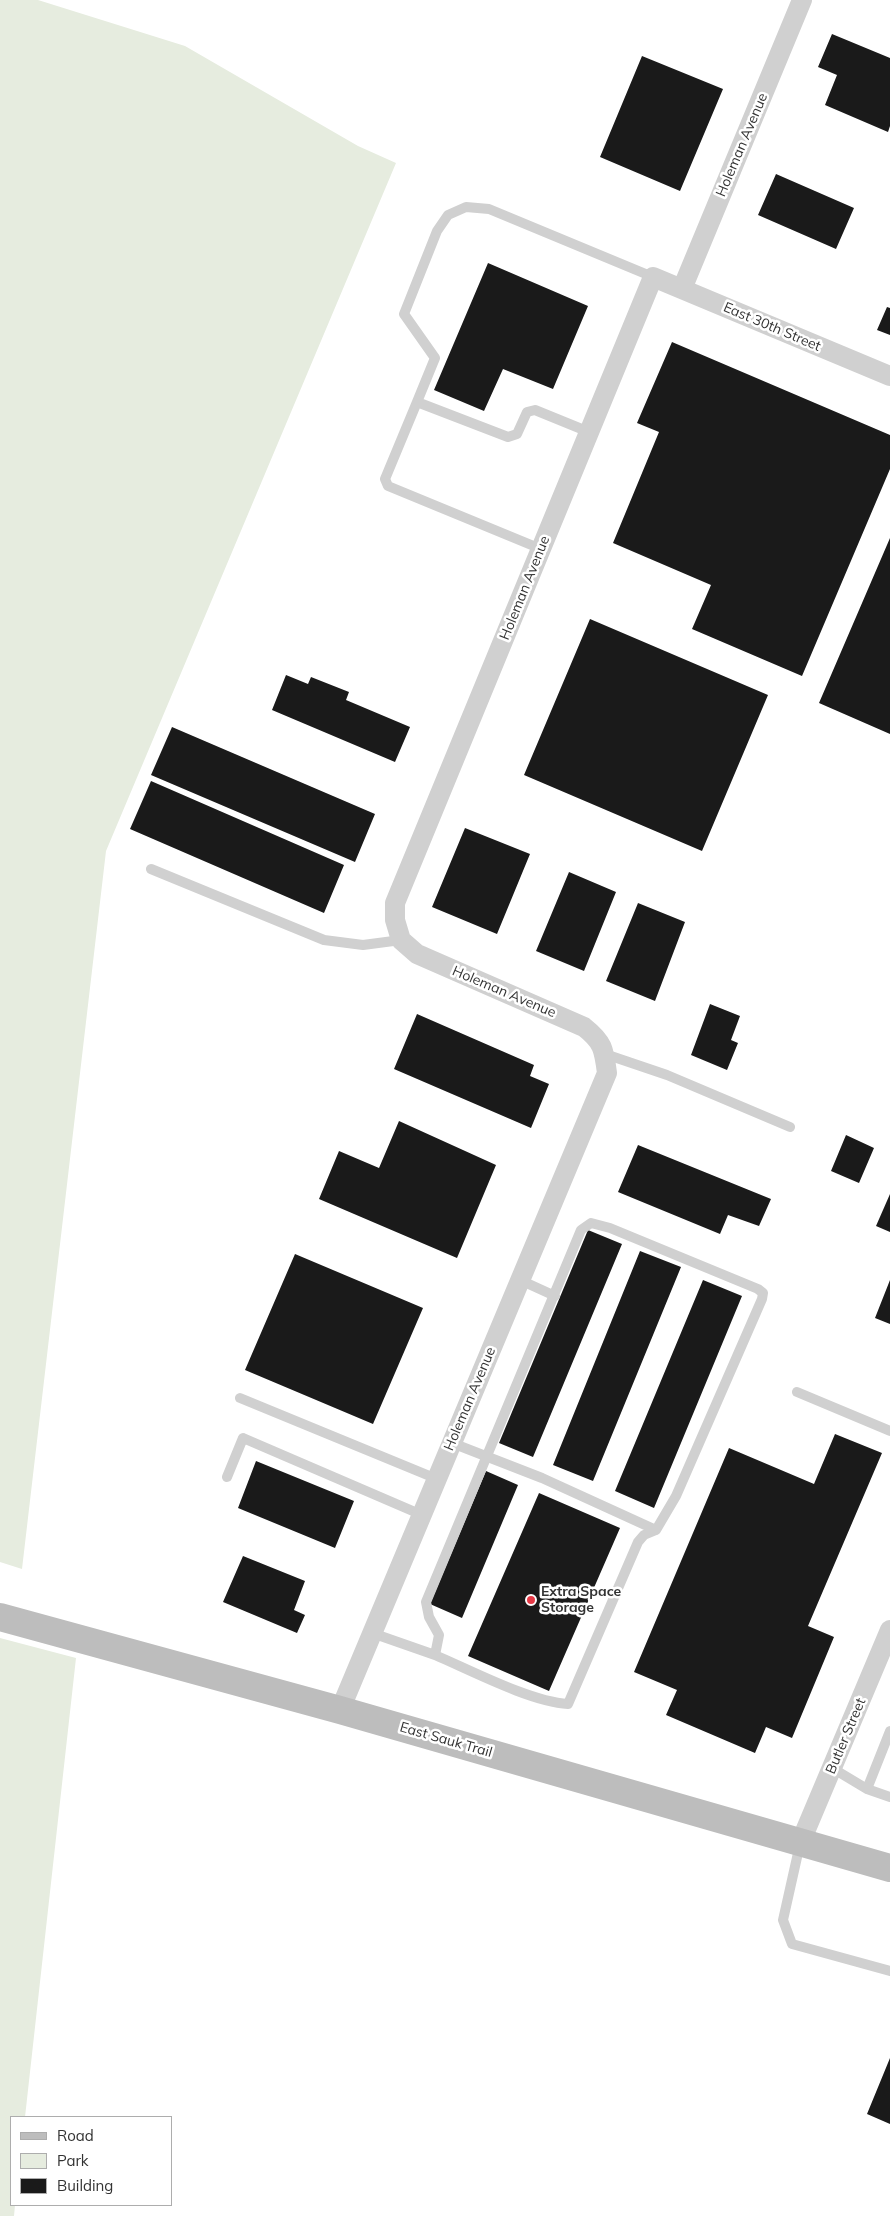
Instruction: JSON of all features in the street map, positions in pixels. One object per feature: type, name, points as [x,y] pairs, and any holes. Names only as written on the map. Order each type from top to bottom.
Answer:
[{"type":"main road","name":"East Sauk Trail","points":[[0,1617],[340,1710],[890,1868]]},
{"type":"street","name":"Holeman Avenue","points":[[682,289],[802,0]]},
{"type":"street","name":"Holeman Avenue","points":[[340,1710],[607,1073],[605,1054],[598,1038],[584,1027],[416,954],[401,940],[395,920],[395,903],[653,277]]},
{"type":"street","name":"East 30th Street","points":[[653,277],[890,376]]},
{"type":"street","name":"Butler Street","points":[[801,1841],[890,1630]]},
{"type":"lane","points":[[541,550],[388,486],[385,479],[434,358],[404,314],[437,231],[448,216],[466,206],[489,209],[653,277]]},
{"type":"lane","points":[[417,402],[508,438],[516,434],[527,412],[535,410],[589,432]]},
{"type":"lane","points":[[151,869],[324,940],[363,945],[401,940]]},
{"type":"lane","points":[[605,1054],[667,1075],[790,1127]]},
{"type":"lane","points":[[372,1633],[435,1655],[553,1704],[568,1704],[638,1542],[644,1535],[656,1530],[676,1496],[762,1299],[763,1293],[758,1288],[637,1238],[591,1223],[581,1230],[426,1602],[429,1617],[439,1635],[435,1655]]},
{"type":"lane","points":[[520,1280],[555,1296]]},
{"type":"lane","points":[[797,1392],[890,1430]]},
{"type":"lane","points":[[240,1398],[437,1479]]},
{"type":"lane","points":[[226,1477],[243,1438],[422,1514]]},
{"type":"lane","points":[[452,1443],[488,1455],[656,1530]]},
{"type":"lane","points":[[867,1789],[890,1731]]},
{"type":"lane","points":[[832,1768],[867,1789],[890,1797]]},
{"type":"lane","points":[[801,1841],[783,1920],[792,1944],[890,1971]]},
{"type":"green space","points":[[0,0],[38,0],[185,46],[358,146],[396,163],[106,851],[22,1569],[0,1562]]},
{"type":"green space","points":[[0,1638],[76,1658],[25,2116],[10,2116],[10,2206],[15,2206],[14,2216],[0,2216]]},
{"type":"building","points":[[832,34],[890,58],[890,126],[888,132],[825,105],[837,75],[818,67]]},
{"type":"building","points":[[642,56],[723,89],[680,191],[600,157]]},
{"type":"building","points":[[776,174],[854,208],[836,249],[758,215]]},
{"type":"building","points":[[488,263],[588,306],[553,389],[503,369],[484,411],[434,390]]},
{"type":"building","points":[[887,307],[890,308],[890,335],[877,330]]},
{"type":"building","points":[[672,342],[890,435],[890,469],[802,676],[692,629],[711,585],[613,543],[659,432],[637,423]]},
{"type":"building","points":[[890,538],[890,734],[819,703]]},
{"type":"building","points":[[590,619],[768,695],[702,851],[524,775]]},
{"type":"building","points":[[286,675],[308,684],[311,677],[349,692],[346,700],[410,727],[395,762],[272,710]]},
{"type":"building","points":[[172,727],[375,814],[355,862],[151,775]]},
{"type":"building","points":[[151,781],[344,865],[324,913],[130,829]]},
{"type":"building","points":[[465,828],[530,854],[497,934],[432,907]]},
{"type":"building","points":[[569,872],[616,892],[584,971],[536,951]]},
{"type":"building","points":[[638,903],[685,922],[655,1001],[606,981]]},
{"type":"building","points":[[710,1004],[740,1016],[731,1040],[738,1043],[727,1070],[691,1055]]},
{"type":"building","points":[[417,1014],[534,1065],[530,1076],[549,1084],[531,1128],[394,1069]]},
{"type":"building","points":[[399,1121],[496,1165],[457,1258],[319,1199],[339,1151],[379,1168]]},
{"type":"building","points":[[846,1135],[874,1148],[859,1183],[831,1171]]},
{"type":"building","points":[[638,1145],[771,1199],[759,1226],[728,1215],[720,1234],[618,1192]]},
{"type":"building","points":[[890,1194],[890,1232],[876,1226]]},
{"type":"building","points":[[588,1230],[622,1244],[533,1457],[499,1443]]},
{"type":"building","points":[[640,1251],[681,1267],[593,1481],[553,1465]]},
{"type":"building","points":[[295,1254],[423,1308],[373,1424],[245,1370]]},
{"type":"building","points":[[703,1280],[742,1296],[654,1508],[615,1491]]},
{"type":"building","points":[[890,1280],[890,1324],[875,1318]]},
{"type":"building","points":[[835,1434],[882,1453],[808,1626],[834,1637],[792,1738],[766,1727],[755,1753],[666,1715],[677,1690],[634,1672],[729,1448],[814,1484]]},
{"type":"building","points":[[256,1461],[354,1501],[335,1548],[238,1508]]},
{"type":"building","points":[[486,1471],[518,1485],[462,1618],[430,1604]]},
{"type":"building","points":[[539,1493],[620,1528],[549,1691],[468,1656]]},
{"type":"building","points":[[243,1556],[305,1581],[294,1610],[305,1615],[297,1633],[223,1602]]},
{"type":"building","points":[[890,2058],[890,2124],[867,2114]]},
{"type":"place","name":"Extra Space Storage","points":[[531,1600]]}]
